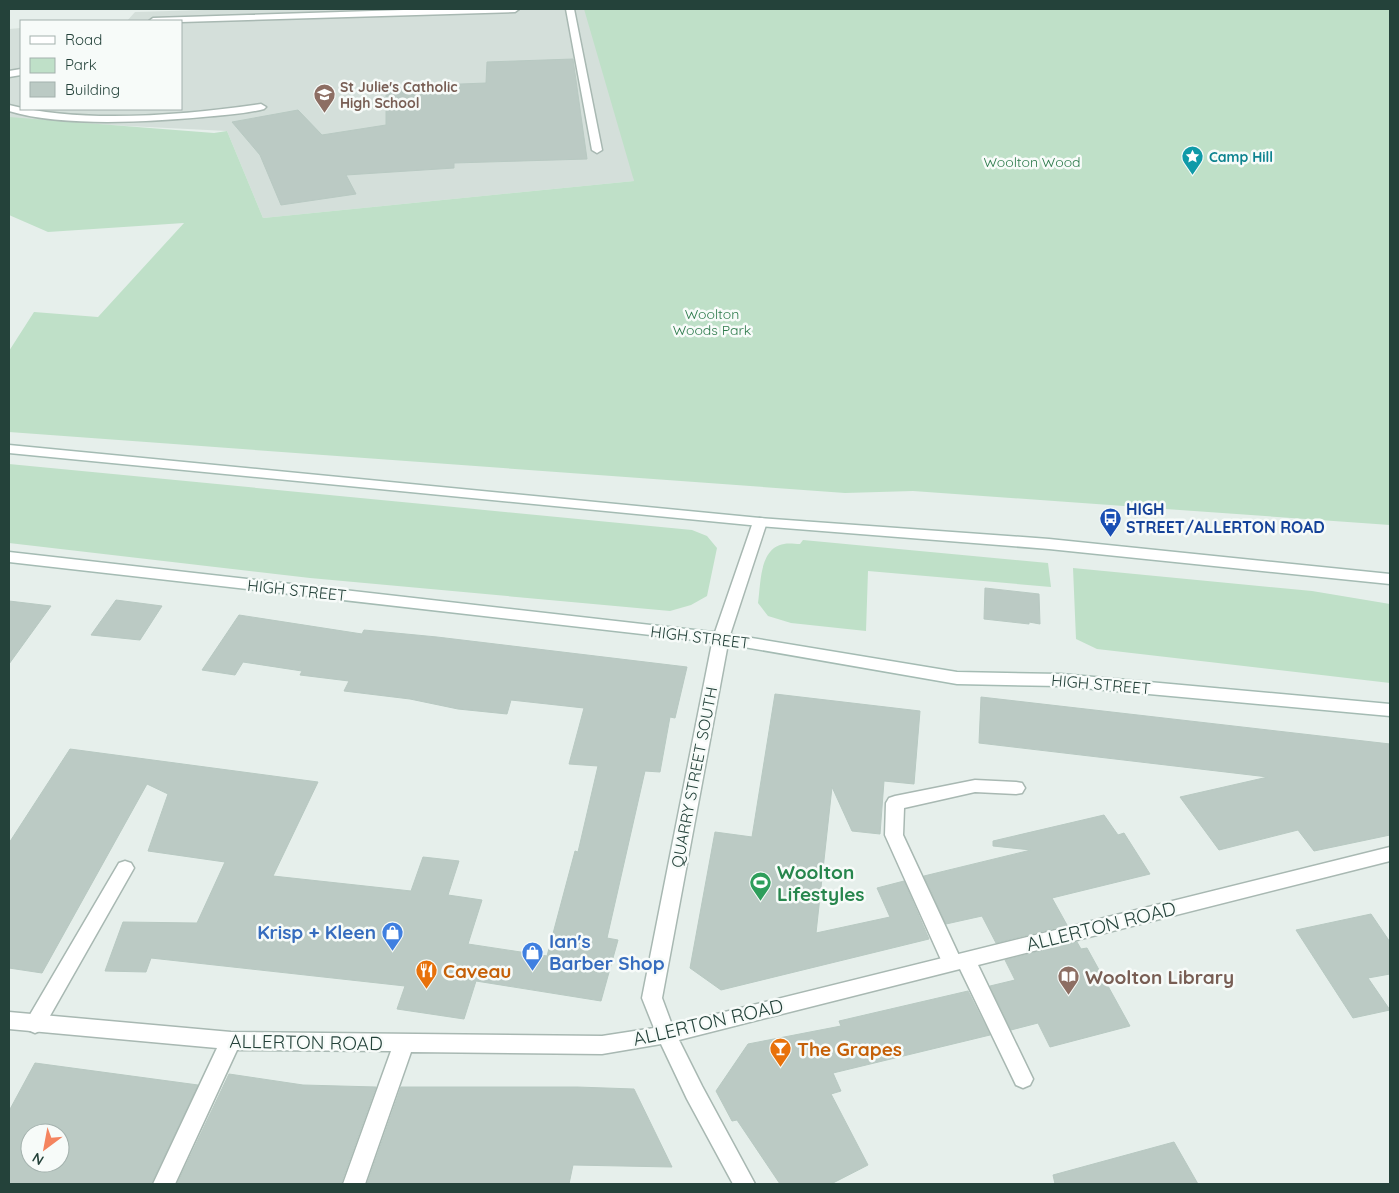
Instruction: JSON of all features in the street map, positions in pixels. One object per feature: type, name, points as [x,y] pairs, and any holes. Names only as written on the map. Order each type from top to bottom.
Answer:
[{"type":"street","points":[[169,20],[515,9]]},
{"type":"street","points":[[570,9],[597,150]]},
{"type":"street","points":[[9,108],[26,114],[115,118],[198,115],[261,107]]},
{"type":"street","points":[[9,449],[760,522],[1049,544],[1390,579]]},
{"type":"street","name":"QUARRY STREET SOUTH","points":[[744,1184],[702,1109],[666,1035],[652,998],[721,638],[760,522]]},
{"type":"street","name":"HIGH STREET","points":[[9,557],[721,638],[957,678],[1061,680],[1390,710]]},
{"type":"street","points":[[1016,788],[974,786],[895,803],[894,835],[958,961],[1023,1079]]},
{"type":"street","name":"ALLERTON ROAD","points":[[9,1021],[231,1041],[602,1046],[666,1035],[1390,854]]},
{"type":"street","points":[[35,1024],[125,868]]},
{"type":"street","points":[[164,1184],[231,1041]]},
{"type":"street","points":[[354,1184],[404,1044]]},
{"type":"shaded area","name":"St Julie's Catholic High School","points":[[240,9],[615,9],[634,181],[263,218],[227,131],[9,120],[9,29],[20,28],[20,110],[182,110],[182,20],[128,20],[135,12]]},
{"type":"green space","points":[[584,9],[1390,9],[1390,525],[913,491],[845,493],[9,432],[9,351],[34,312],[98,317],[184,223],[48,232],[9,215],[9,117],[214,133],[227,131],[263,218],[634,181]]},
{"type":"green space","points":[[9,464],[692,530],[707,536],[717,548],[707,596],[691,605],[670,611],[310,578],[9,543]]},
{"type":"green space","points":[[803,540],[1048,563],[1051,587],[868,571],[866,631],[791,623],[768,616],[758,603],[761,577],[770,552],[776,547],[786,544],[800,544]]},
{"type":"green space","points":[[1073,568],[1312,591],[1390,604],[1390,683],[1097,649],[1076,639]]},
{"type":"building","points":[[573,59],[587,159],[454,163],[454,168],[346,175],[356,194],[281,205],[260,155],[232,122],[298,110],[322,135],[386,125],[386,87],[486,83],[487,62]]},
{"type":"building","points":[[985,588],[1039,594],[1040,624],[984,619]]},
{"type":"building","points":[[116,600],[162,606],[140,640],[91,635]]},
{"type":"building","points":[[9,601],[51,606],[9,664]]},
{"type":"building","points":[[239,615],[362,634],[364,630],[437,637],[687,667],[675,718],[670,717],[660,772],[645,771],[607,938],[618,940],[601,1001],[476,981],[464,1019],[397,1009],[405,986],[151,958],[146,972],[105,971],[123,922],[197,923],[225,862],[148,851],[168,794],[147,784],[42,973],[9,968],[9,843],[70,749],[318,782],[273,876],[411,891],[423,857],[459,861],[448,895],[482,900],[468,944],[547,956],[575,851],[578,852],[598,766],[569,764],[584,708],[511,700],[507,714],[458,709],[410,699],[344,691],[349,681],[300,675],[302,671],[243,662],[235,675],[202,670]]},
{"type":"building","points":[[775,694],[920,711],[914,784],[884,781],[880,834],[852,831],[832,787],[816,933],[890,917],[877,888],[904,881],[929,939],[721,990],[690,968],[715,832],[752,837]]},
{"type":"building","points":[[981,697],[1390,744],[1390,835],[1314,851],[1298,830],[1219,850],[1180,797],[1268,777],[979,743]]},
{"type":"building","points":[[1104,815],[1118,835],[1124,833],[1150,874],[1052,898],[1067,925],[996,943],[982,916],[946,924],[924,876],[1031,850],[993,846],[993,841]]},
{"type":"building","points":[[1371,914],[1390,942],[1390,974],[1368,978],[1390,1010],[1353,1018],[1296,930]]},
{"type":"building","name":"Woolton Library","points":[[1077,942],[1081,949],[1087,948],[1130,1026],[1050,1047],[1038,1023],[1011,1030],[990,986],[1015,980],[1005,960]]},
{"type":"building","points":[[968,991],[990,1035],[833,1073],[841,1091],[831,1094],[868,1165],[831,1184],[780,1184],[737,1120],[732,1121],[716,1091],[748,1044],[841,1026],[839,1021]]},
{"type":"building","points":[[35,1063],[198,1085],[151,1184],[9,1184],[9,1111]]},
{"type":"building","points":[[229,1074],[303,1085],[376,1087],[341,1184],[177,1184]]},
{"type":"building","points":[[401,1087],[577,1087],[634,1089],[672,1167],[573,1165],[569,1184],[367,1184]]},
{"type":"building","points":[[1174,1142],[1198,1184],[1055,1184],[1053,1175]]},
{"type":"place","name":"St Julie's Catholic High School","points":[[324,114]]},
{"type":"place","name":"Camp Hill","points":[[1193,176]]},
{"type":"place","name":"HIGH STREET/ALLERTON ROAD","points":[[1110,537]]},
{"type":"place","name":"Woolton Lifestyles","points":[[761,902]]},
{"type":"place","name":"Krisp + Kleen","points":[[392,951]]},
{"type":"place","name":"Ian's Barber Shop","points":[[533,971]]},
{"type":"place","name":"Caveau","points":[[427,990]]},
{"type":"place","name":"Woolton Library","points":[[1069,996]]},
{"type":"place","name":"The Grapes","points":[[781,1068]]},
{"type":"park label","name":"Woolton Wood","points":[[1032,162]]},
{"type":"park label","name":"Woolton Woods Park","points":[[712,322]]}]
